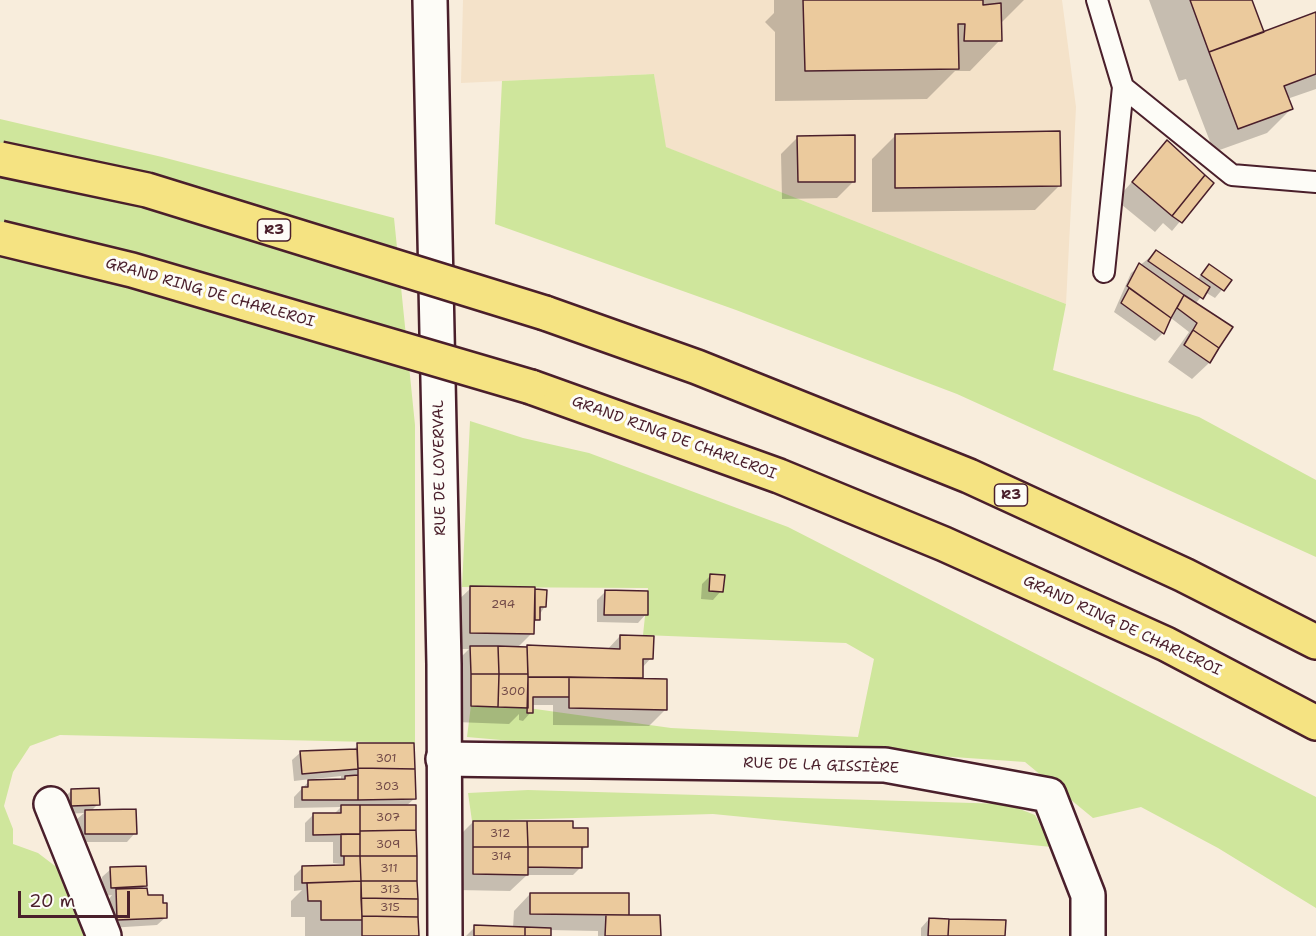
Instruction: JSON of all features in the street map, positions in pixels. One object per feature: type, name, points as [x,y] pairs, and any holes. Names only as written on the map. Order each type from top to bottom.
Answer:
[{"type":"highway","name":"R3","points":[[0,159],[147,190],[545,313],[697,367],[969,476],[1184,575],[1316,642]]},
{"type":"highway","name":"GRAND RING DE CHARLEROI","points":[[0,238],[132,270],[531,387],[779,476],[944,544],[1166,644],[1316,723]]},
{"type":"street","name":"RUE DE LOVERVAL","points":[[430,0],[444,664],[445,936]]},
{"type":"street","name":"RUE DE LA GISSIÈRE","points":[[443,759],[885,765],[1049,795],[1088,896],[1088,936]]},
{"type":"street","points":[[51,804],[104,936]]},
{"type":"lane","points":[[1097,0],[1123,87],[1104,272]]},
{"type":"lane","points":[[1123,87],[1232,176],[1316,182]]},
{"type":"shaded area","points":[[463,0],[1062,0],[1076,107],[1066,304],[665,147],[654,74],[461,83]]},
{"type":"green space","points":[[654,74],[666,147],[1066,304],[1053,370],[1199,417],[1316,480],[1316,557],[957,394],[736,310],[495,224],[502,81]]},
{"type":"green space","points":[[0,119],[162,157],[394,218],[415,425],[415,743],[60,735],[30,746],[13,772],[4,806],[13,829],[13,844],[38,853],[63,872],[89,936],[0,936]]},
{"type":"green space","points":[[470,421],[523,438],[589,453],[788,527],[1316,797],[1316,908],[1218,848],[1141,807],[1093,818],[1025,762],[910,754],[884,749],[524,742],[467,737],[471,705],[528,708],[671,728],[858,737],[874,659],[846,643],[643,635],[648,588],[462,587]]},
{"type":"green space","points":[[528,790],[1007,804],[1035,815],[1052,847],[713,814],[472,821],[468,793]]},
{"type":"building","points":[[803,0],[983,0],[983,5],[1001,3],[1002,41],[964,41],[965,24],[958,24],[959,69],[805,71]]},
{"type":"building","points":[[1190,0],[1252,0],[1264,32],[1209,52]]},
{"type":"building","points":[[1316,12],[1316,74],[1284,86],[1293,109],[1238,129],[1209,52]]},
{"type":"building","points":[[1060,131],[1061,186],[895,188],[895,134]]},
{"type":"building","points":[[855,135],[855,182],[798,182],[797,136]]},
{"type":"building","points":[[1167,140],[1205,175],[1172,216],[1132,182]]},
{"type":"building","points":[[1205,175],[1214,183],[1182,223],[1172,216]]},
{"type":"building","points":[[1156,250],[1210,287],[1203,299],[1148,261]]},
{"type":"building","points":[[1139,263],[1184,295],[1171,318],[1127,286]]},
{"type":"building","points":[[1209,264],[1232,280],[1224,291],[1201,275]]},
{"type":"building","points":[[1129,288],[1171,318],[1164,334],[1121,303]]},
{"type":"building","points":[[1184,295],[1233,327],[1219,348],[1193,330],[1197,323],[1177,308]]},
{"type":"building","points":[[1193,330],[1219,348],[1210,363],[1184,345]]},
{"type":"building","points":[[710,574],[725,575],[723,592],[709,591]]},
{"type":"building","points":[[470,586],[535,587],[534,634],[470,633]]},
{"type":"building","points":[[535,589],[547,590],[546,607],[540,607],[540,620],[535,620]]},
{"type":"building","points":[[605,590],[648,591],[648,615],[604,615]]},
{"type":"building","points":[[620,635],[654,636],[653,659],[643,659],[643,678],[528,677],[527,645],[620,649]]},
{"type":"building","points":[[470,646],[498,646],[499,674],[471,674]]},
{"type":"building","points":[[498,646],[527,647],[528,674],[499,674]]},
{"type":"building","points":[[471,674],[499,674],[498,707],[471,706]]},
{"type":"building","points":[[499,674],[528,674],[528,708],[498,707]]},
{"type":"building","points":[[528,677],[569,677],[569,697],[533,697],[533,713],[527,713]]},
{"type":"building","points":[[569,677],[667,679],[667,710],[569,708]]},
{"type":"building","points":[[357,743],[414,743],[415,769],[358,768]]},
{"type":"building","points":[[357,749],[358,769],[302,774],[300,751]]},
{"type":"building","points":[[358,768],[415,769],[416,799],[358,800]]},
{"type":"building","points":[[358,775],[358,800],[302,800],[302,787],[308,787],[308,780],[345,779],[345,776]]},
{"type":"building","points":[[99,788],[100,805],[71,806],[71,789]]},
{"type":"building","points":[[341,805],[360,805],[360,834],[313,835],[313,813],[341,813]]},
{"type":"building","points":[[360,805],[416,805],[416,830],[360,831]]},
{"type":"building","points":[[136,809],[137,834],[85,834],[85,810]]},
{"type":"building","points":[[473,821],[527,821],[528,847],[473,847]]},
{"type":"building","points":[[527,821],[573,821],[573,828],[588,828],[588,847],[528,847]]},
{"type":"building","points":[[416,830],[417,856],[360,856],[360,831]]},
{"type":"building","points":[[341,834],[360,834],[360,856],[341,856]]},
{"type":"building","points":[[473,847],[528,847],[528,875],[473,874]]},
{"type":"building","points":[[528,847],[582,847],[582,868],[528,867]]},
{"type":"building","points":[[344,856],[360,856],[361,881],[302,883],[302,866],[344,865]]},
{"type":"building","points":[[360,856],[417,856],[417,881],[361,881]]},
{"type":"building","points":[[146,866],[147,886],[111,888],[110,867]]},
{"type":"building","points":[[361,881],[417,881],[418,899],[361,898]]},
{"type":"building","points":[[361,881],[362,920],[321,920],[321,901],[308,901],[307,883]]},
{"type":"building","points":[[147,888],[148,895],[163,895],[163,903],[167,903],[167,918],[117,920],[116,889]]},
{"type":"building","points":[[530,893],[629,893],[629,915],[530,914]]},
{"type":"building","points":[[361,898],[418,899],[418,917],[362,916]]},
{"type":"building","points":[[606,915],[660,915],[661,936],[605,936]]},
{"type":"building","points":[[362,916],[418,917],[419,936],[362,936]]},
{"type":"building","points":[[929,918],[949,919],[948,936],[928,936]]},
{"type":"building","points":[[949,919],[1006,920],[1005,936],[948,936]]},
{"type":"building","points":[[474,925],[525,927],[525,936],[474,936]]},
{"type":"building","points":[[525,927],[551,928],[551,936],[525,936]]}]
